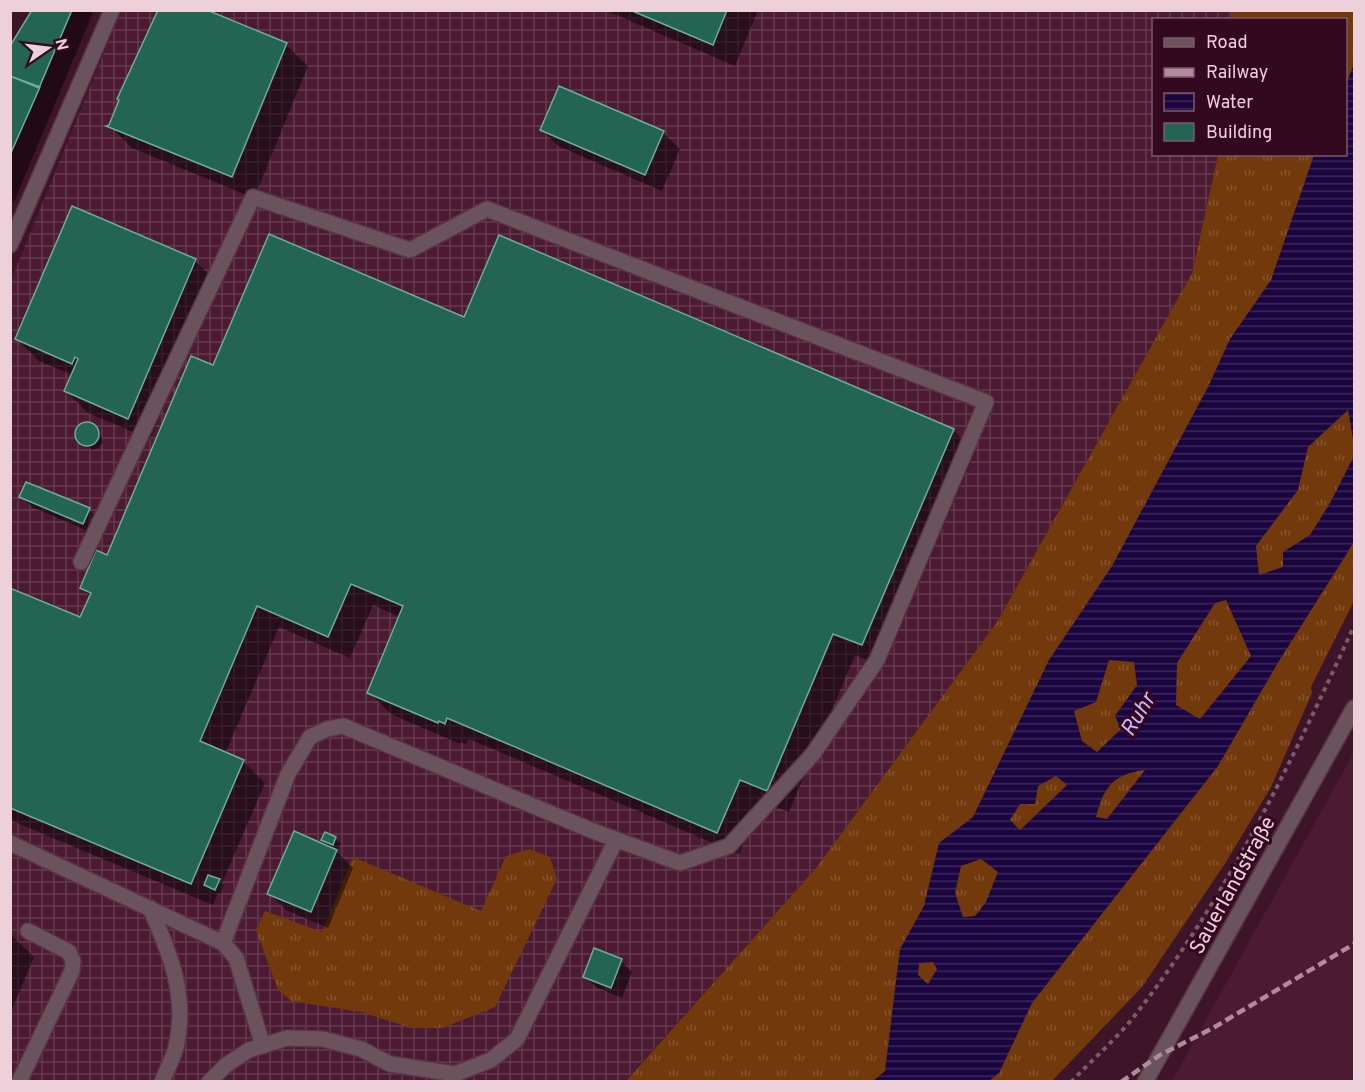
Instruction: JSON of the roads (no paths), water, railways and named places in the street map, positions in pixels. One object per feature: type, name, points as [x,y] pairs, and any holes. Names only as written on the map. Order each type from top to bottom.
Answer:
[{"type":"street","points":[[10,245],[112,10]]},
{"type":"street","points":[[81,562],[253,197],[410,250],[487,209],[986,402],[877,660],[813,754],[729,846],[680,863],[616,840],[344,726],[327,729],[310,737],[288,774],[223,943]]},
{"type":"street","name":"Sauerlandstraße","points":[[1145,1082],[1354,708]]},
{"type":"street","points":[[208,1082],[226,1065],[249,1050],[287,1038],[323,1039],[361,1049],[390,1064],[455,1074],[491,1060],[517,1040],[616,840]]},
{"type":"street","points":[[10,843],[223,943],[236,958],[263,1046]]},
{"type":"street","points":[[150,908],[171,955],[180,1004],[176,1047],[162,1082]]},
{"type":"street","points":[[19,1082],[72,971],[73,961],[69,952],[28,931]]},
{"type":"water","name":"Ruhr","points":[[1354,64],[1354,444],[1348,410],[1308,447],[1298,490],[1256,546],[1259,575],[1283,567],[1283,552],[1310,535],[1330,503],[1354,456],[1354,541],[1279,661],[1218,766],[1032,1003],[999,1073],[989,1081],[873,1081],[885,1071],[900,949],[924,906],[939,843],[973,817],[1049,660],[1112,566],[1208,387],[1230,339],[1271,280],[1314,156],[1347,156],[1347,82]],"holes":[[[1226,600],[1251,656],[1200,719],[1176,705],[1177,663],[1215,603]],[[1109,660],[1134,662],[1137,685],[1115,716],[1121,729],[1097,752],[1082,741],[1074,711],[1096,702]],[[1145,770],[1107,819],[1096,817],[1111,784],[1134,772]],[[1056,776],[1067,785],[1020,830],[1010,820],[1020,804],[1035,804],[1038,786]],[[981,859],[998,872],[986,902],[975,916],[963,917],[955,893],[961,866]],[[933,962],[937,969],[928,984],[918,975],[919,963]]]},
{"type":"railway","points":[[1121,1082],[1160,1055],[1213,1028],[1354,944]]}]
